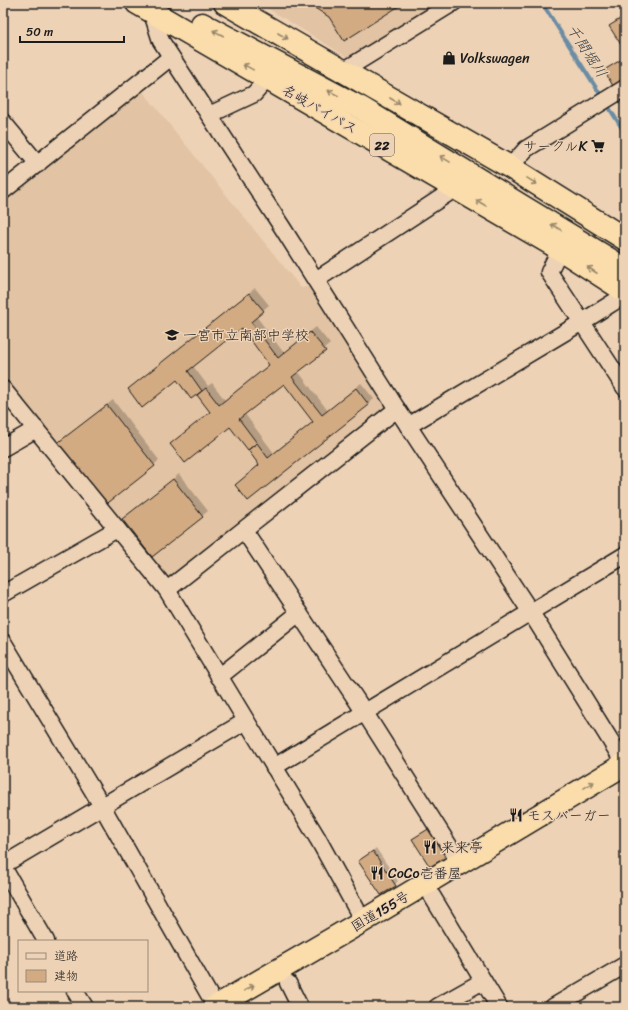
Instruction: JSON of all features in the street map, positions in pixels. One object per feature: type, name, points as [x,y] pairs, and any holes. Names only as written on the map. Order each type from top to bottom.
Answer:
[{"type":"highway","points":[[225,3],[510,167],[625,239]]},
{"type":"highway","points":[[150,6],[361,108],[625,269]]},
{"type":"highway","name":"名岐バイパス","points":[[150,6],[268,78],[560,249],[625,291]]},
{"type":"highway","name":"国道155号","points":[[216,1007],[625,764]]},
{"type":"highway","name":"国道155号","points":[[245,1007],[288,983],[625,780]]},
{"type":"street","points":[[343,71],[453,3]]},
{"type":"street","points":[[150,6],[161,42],[316,280],[408,426],[530,611],[625,764]]},
{"type":"street","points":[[3,191],[171,56]]},
{"type":"street","points":[[209,115],[254,94],[268,78]]},
{"type":"street","points":[[510,167],[526,149],[625,88]]},
{"type":"street","points":[[3,122],[38,164]]},
{"type":"street","points":[[316,280],[456,188]]},
{"type":"street","points":[[560,249],[549,272],[625,388]]},
{"type":"street","points":[[408,426],[625,295]]},
{"type":"street","points":[[3,389],[167,590],[318,839],[363,921]]},
{"type":"street","points":[[167,590],[397,409]]},
{"type":"street","points":[[3,448],[36,429]]},
{"type":"street","points":[[3,594],[117,528]]},
{"type":"street","points":[[244,530],[365,713],[460,863]]},
{"type":"street","points":[[274,767],[625,555]]},
{"type":"street","points":[[219,677],[299,613]]},
{"type":"street","points":[[3,642],[102,806],[216,1007]]},
{"type":"street","points":[[45,940],[3,866],[246,721]]},
{"type":"street","points":[[432,896],[499,1007]]},
{"type":"street","points":[[553,1007],[625,965]]},
{"type":"street","points":[[437,1007],[484,981]]},
{"type":"street","points":[[288,983],[300,1007]]},
{"type":"street","points":[[77,992],[85,1007]]},
{"type":"shaded area","points":[[259,3],[453,3],[357,63]]},
{"type":"shaded area","name":"一宮市立南部中学校","points":[[141,89],[301,288],[311,286],[386,406],[169,582],[3,382],[3,200]]},
{"type":"building","points":[[307,3],[404,3],[344,41],[329,17]]},
{"type":"building","points":[[625,16],[625,51],[609,26]]},
{"type":"building","points":[[624,58],[625,79],[613,86],[604,70]]},
{"type":"building","points":[[249,293],[264,311],[251,322],[278,358],[310,332],[326,351],[292,377],[322,415],[356,388],[369,405],[248,501],[235,485],[259,465],[230,427],[185,463],[170,444],[210,412],[197,395],[206,388],[219,405],[269,365],[242,328],[188,371],[202,391],[191,399],[177,380],[142,408],[128,389]],"holes":[[[284,384],[313,422],[268,458],[239,419]]]},
{"type":"building","points":[[107,405],[155,466],[104,506],[56,444]]},
{"type":"building","points":[[173,479],[203,517],[152,557],[122,519]]},
{"type":"building","name":"来来亭","points":[[430,828],[448,856],[430,867],[412,839]]},
{"type":"building","name":"CoCo壱番屋","points":[[373,851],[396,886],[381,895],[358,861]]},
{"type":"waterway","name":"千間堀川","points":[[542,3],[602,97]]},
{"type":"waterway","name":"千間堀川","points":[[606,103],[625,133]]},
{"type":"place","name":"Volkswagen","points":[[449,58]]},
{"type":"place","name":"サークルK","points":[[598,146]]},
{"type":"place","name":"一宮市立南部中学校","points":[[172,335]]},
{"type":"place","name":"モスバーガー","points":[[516,815]]},
{"type":"place","name":"来来亭","points":[[430,847]]},
{"type":"place","name":"CoCo壱番屋","points":[[377,873]]}]
